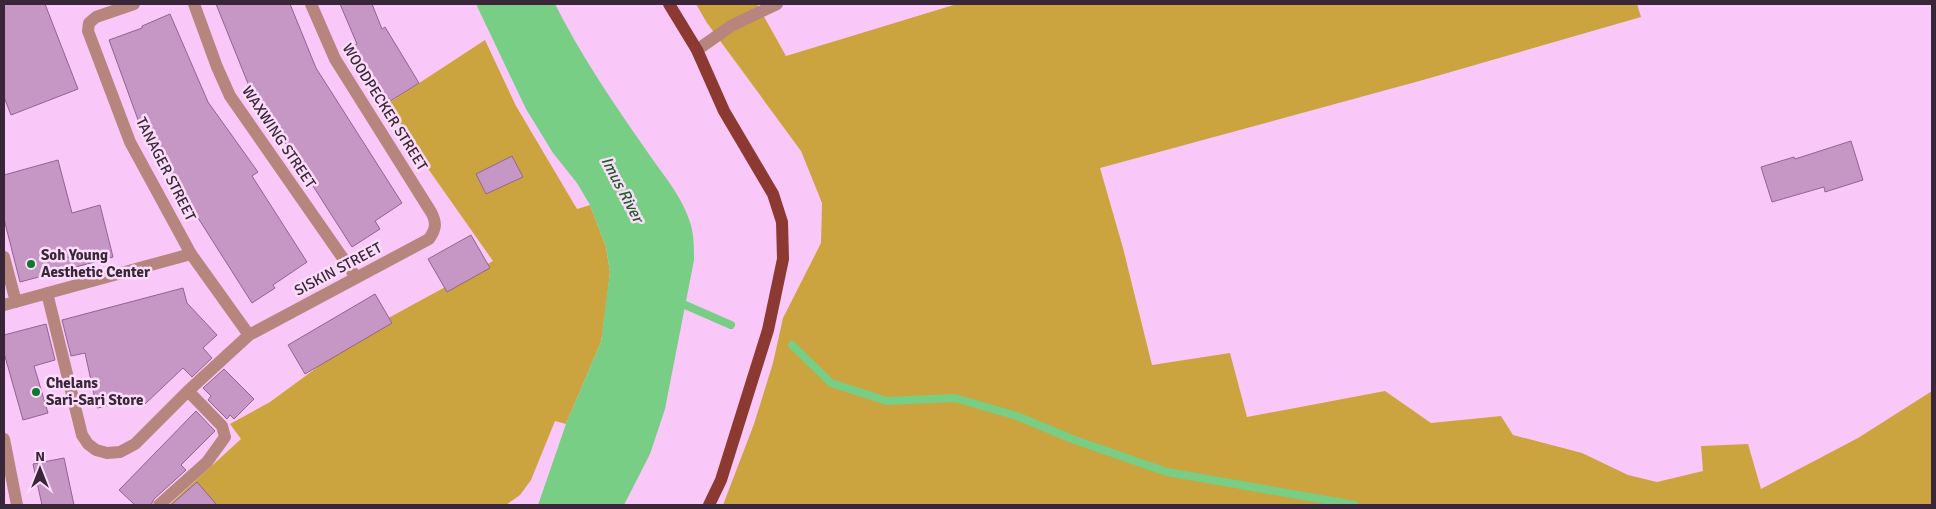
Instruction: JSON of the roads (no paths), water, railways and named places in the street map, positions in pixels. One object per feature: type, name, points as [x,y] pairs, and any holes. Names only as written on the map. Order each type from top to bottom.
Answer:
[{"type":"main road","points":[[670,4],[697,50],[724,110],[773,194],[782,222],[783,259],[768,330],[721,480],[709,505]]},
{"type":"street","name":"TANAGER STREET","points":[[134,4],[96,17],[89,23],[88,31],[130,142],[191,254],[249,335]]},
{"type":"street","name":"WAXWING STREET","points":[[194,4],[217,67],[230,96],[356,277]]},
{"type":"street","name":"WOODPECKER STREET","points":[[311,4],[335,59],[431,212],[436,226]]},
{"type":"street","points":[[697,50],[731,26],[776,4]]},
{"type":"street","name":"SISKIN STREET","points":[[47,293],[82,435],[88,444],[96,450],[107,453],[120,452],[135,444],[188,391],[249,335],[429,240],[436,226]]},
{"type":"street","points":[[4,257],[10,303],[191,254]]},
{"type":"street","points":[[159,505],[207,462],[225,437],[222,426],[188,391]]},
{"type":"street","points":[[4,439],[17,505]]},
{"type":"water","name":"Imus River","points":[[476,4],[555,4],[597,77],[676,192],[690,222],[693,236],[694,260],[665,409],[650,454],[624,505],[538,505],[566,424],[601,342],[610,272],[606,247],[590,205],[577,183],[553,153],[526,109]]},
{"type":"waterway","points":[[676,301],[731,325]]},
{"type":"waterway","points":[[792,345],[831,383],[887,401],[955,398],[1017,416],[1072,439],[1167,472],[1355,505]]},
{"type":"place","name":"Soh Young Aesthetic Center","points":[[31,264]]},
{"type":"place","name":"Chelans Sari-Sari Store","points":[[36,392]]}]
